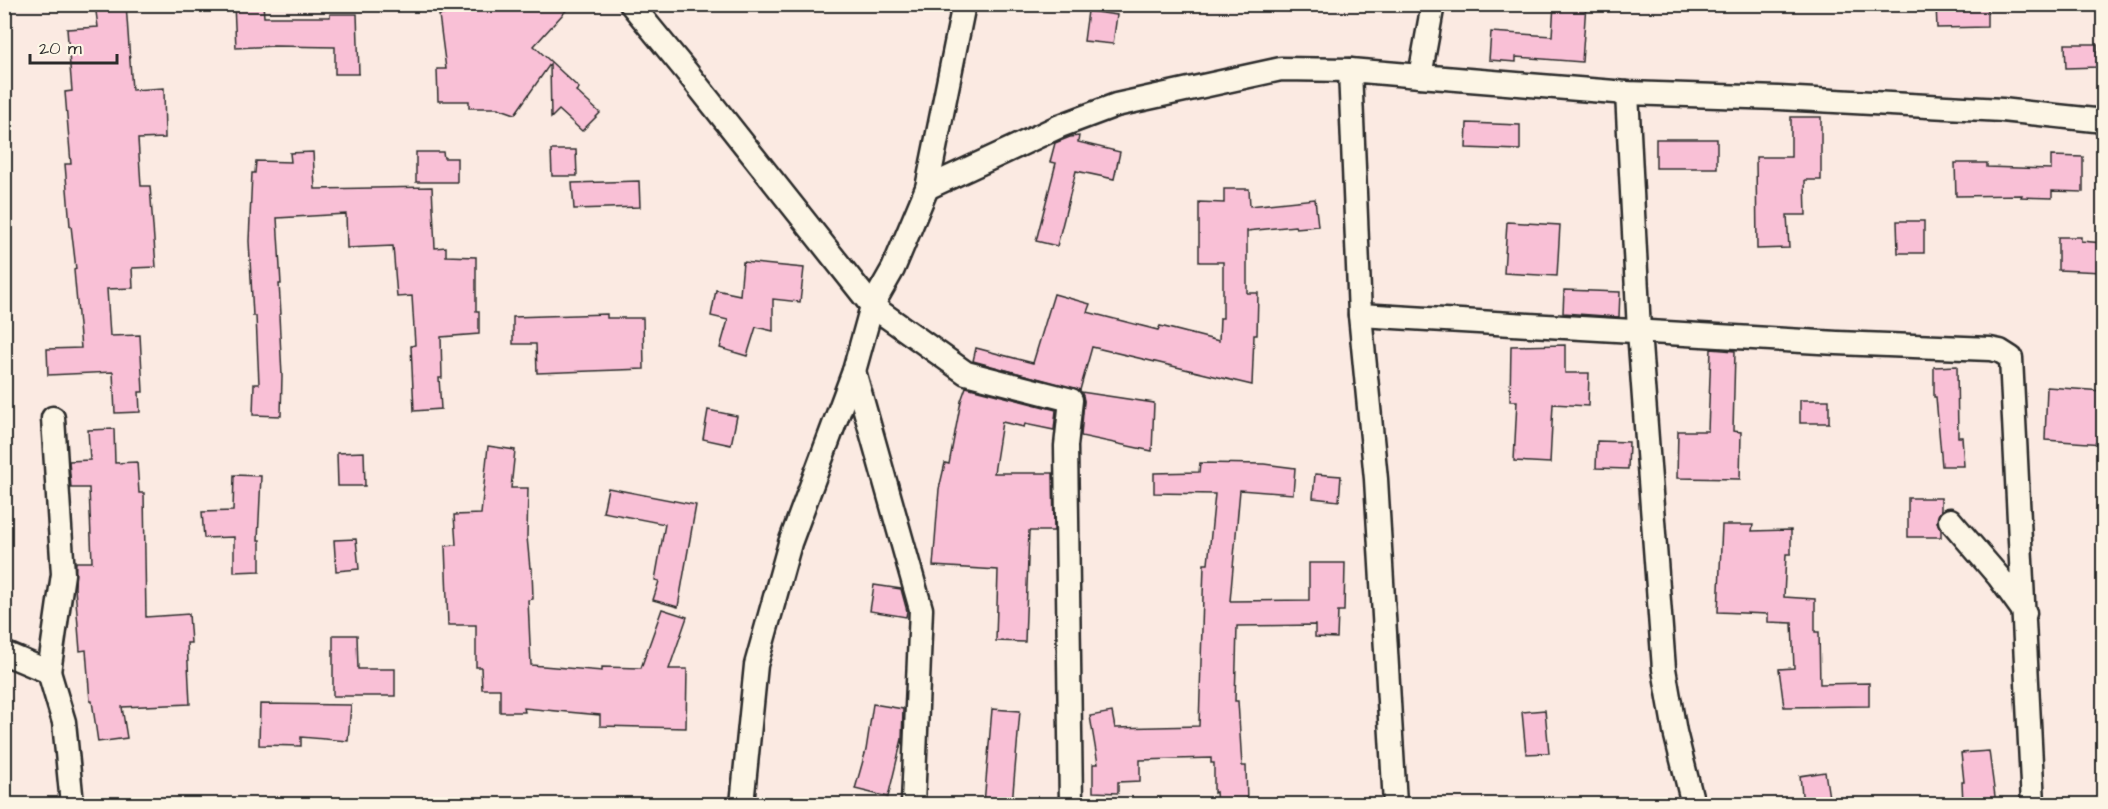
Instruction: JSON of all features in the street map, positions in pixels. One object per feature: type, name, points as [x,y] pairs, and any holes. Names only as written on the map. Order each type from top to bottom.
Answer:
[{"type":"street","points":[[631,4],[872,306],[966,373],[1071,400],[1066,446],[1071,804]]},
{"type":"street","points":[[742,804],[756,665],[790,543],[854,371],[872,306],[893,269],[927,188],[964,4]]},
{"type":"street","points":[[1420,76],[1433,4]]},
{"type":"street","points":[[927,188],[1060,126],[1116,105],[1281,69],[1350,70],[1627,93],[1779,98],[2002,110],[2103,121]]},
{"type":"street","points":[[1350,70],[1359,315],[1376,479],[1395,804]]},
{"type":"street","points":[[1627,93],[1639,331],[1664,669],[1675,732],[1693,804]]},
{"type":"street","points":[[1359,315],[1837,343],[1990,348],[2011,358],[2033,804]]},
{"type":"street","points":[[854,371],[921,609],[913,804]]},
{"type":"street","points":[[53,418],[63,574],[49,672],[64,722],[72,804]]},
{"type":"street","points":[[1950,520],[2025,613]]},
{"type":"street","points":[[4,653],[49,672]]},
{"type":"building","points":[[95,4],[126,4],[132,90],[164,88],[165,138],[138,139],[141,186],[150,186],[156,267],[132,268],[133,288],[107,289],[110,336],[140,335],[143,392],[139,392],[140,412],[115,413],[113,372],[48,375],[47,349],[81,348],[74,270],[76,269],[65,164],[71,164],[65,92],[72,91],[67,29],[98,27]]},
{"type":"building","points":[[234,4],[263,4],[264,17],[330,17],[330,14],[357,14],[359,74],[335,74],[335,47],[236,48]]},
{"type":"building","points":[[491,4],[572,4],[534,46],[579,88],[576,91],[600,113],[582,131],[559,110],[551,118],[550,64],[515,114],[498,108],[469,108],[469,101],[438,101],[437,69],[446,69],[439,15],[496,9]]},
{"type":"building","points":[[1554,4],[1586,4],[1582,62],[1516,57],[1516,62],[1489,60],[1491,32],[1552,36]]},
{"type":"building","points":[[1936,4],[1987,4],[1987,27],[1937,28]]},
{"type":"building","points":[[1088,11],[1117,15],[1113,44],[1084,41]]},
{"type":"building","points":[[2065,44],[2097,44],[2098,67],[2066,68]]},
{"type":"building","points":[[1791,117],[1821,117],[1821,180],[1805,180],[1806,215],[1787,215],[1789,248],[1757,249],[1756,157],[1791,157]]},
{"type":"building","points":[[1467,123],[1520,125],[1520,150],[1466,148]]},
{"type":"building","points":[[1079,136],[1078,142],[1120,152],[1114,179],[1076,171],[1057,246],[1036,241],[1056,163],[1050,162],[1055,143]]},
{"type":"building","points":[[1656,139],[1717,139],[1717,168],[1656,168]]},
{"type":"building","points":[[551,150],[576,150],[577,176],[552,176]]},
{"type":"building","points":[[313,152],[315,189],[432,187],[435,248],[446,247],[446,256],[476,257],[476,311],[479,311],[479,334],[441,337],[442,378],[439,378],[441,409],[414,411],[411,346],[415,345],[412,296],[397,297],[393,246],[347,248],[346,214],[277,218],[281,284],[279,284],[281,314],[279,315],[281,416],[253,415],[254,384],[259,384],[249,241],[252,173],[255,173],[256,161],[291,162],[290,153]]},
{"type":"building","points":[[416,152],[443,152],[444,158],[457,158],[457,182],[416,182]]},
{"type":"building","points":[[2051,156],[2083,157],[2083,192],[2052,191],[2052,198],[2021,197],[2022,195],[1956,196],[1955,163],[1987,163],[1987,167],[2051,169]]},
{"type":"building","points":[[639,181],[640,207],[574,209],[572,183]]},
{"type":"building","points":[[1224,189],[1249,189],[1250,206],[1315,199],[1318,226],[1247,231],[1247,293],[1258,293],[1252,385],[1092,347],[1080,390],[973,361],[976,348],[1033,363],[1054,294],[1090,304],[1087,312],[1158,330],[1160,326],[1219,341],[1220,318],[1223,318],[1223,262],[1199,262],[1199,202],[1224,203]]},
{"type":"building","points":[[1897,221],[1924,221],[1924,253],[1898,253]]},
{"type":"building","points":[[1507,222],[1560,225],[1557,276],[1504,273]]},
{"type":"building","points":[[2058,237],[2081,237],[2081,241],[2103,243],[2103,272],[2058,270]]},
{"type":"building","points":[[743,262],[804,268],[800,302],[773,299],[773,331],[756,327],[747,356],[720,348],[728,320],[711,316],[716,290],[740,295]]},
{"type":"building","points":[[1564,290],[1620,292],[1619,317],[1563,313]]},
{"type":"building","points":[[607,314],[607,318],[643,318],[644,369],[537,373],[536,344],[513,344],[513,317]]},
{"type":"building","points":[[1565,345],[1565,373],[1589,373],[1588,406],[1553,404],[1550,463],[1514,461],[1517,401],[1510,401],[1511,346]]},
{"type":"building","points":[[1711,349],[1735,351],[1733,431],[1741,432],[1740,479],[1677,478],[1678,431],[1708,431]]},
{"type":"building","points":[[1957,366],[1958,437],[1962,437],[1964,466],[1942,466],[1936,397],[1934,397],[1934,367]]},
{"type":"building","points":[[966,387],[1056,410],[1054,430],[1002,422],[994,473],[1053,473],[1054,531],[1029,531],[1025,642],[996,641],[998,570],[933,566],[939,489],[945,463],[949,464],[961,401]]},
{"type":"building","points":[[2047,387],[2103,391],[2103,444],[2045,440]]},
{"type":"building","points":[[1081,392],[1154,403],[1152,451],[1081,436],[1084,401]]},
{"type":"building","points":[[1800,400],[1829,400],[1829,423],[1800,423]]},
{"type":"building","points":[[708,410],[737,416],[731,445],[703,439]]},
{"type":"building","points":[[114,429],[115,463],[137,462],[139,493],[144,493],[146,617],[189,614],[191,643],[187,643],[190,704],[122,707],[127,738],[98,742],[92,701],[90,701],[86,650],[80,651],[75,588],[76,562],[92,562],[89,488],[71,488],[69,461],[90,460],[88,430]]},
{"type":"building","points":[[1597,441],[1629,442],[1628,469],[1596,468]]},
{"type":"building","points":[[488,446],[515,450],[511,488],[528,488],[527,537],[530,568],[532,568],[533,599],[528,600],[531,665],[602,671],[602,667],[641,668],[662,609],[687,617],[669,669],[687,669],[686,728],[600,726],[600,715],[524,708],[525,712],[500,712],[500,689],[482,689],[481,667],[476,667],[476,625],[448,625],[445,546],[456,545],[454,515],[481,514]]},
{"type":"building","points":[[364,452],[365,486],[338,486],[337,453]]},
{"type":"building","points":[[1200,463],[1264,464],[1295,468],[1293,494],[1240,490],[1230,601],[1309,600],[1309,563],[1345,563],[1344,611],[1338,611],[1337,638],[1315,637],[1315,625],[1237,626],[1235,701],[1238,701],[1242,766],[1246,766],[1247,804],[1217,804],[1216,792],[1214,793],[1214,763],[1211,763],[1211,758],[1140,760],[1140,781],[1118,782],[1118,793],[1093,792],[1093,764],[1098,764],[1090,716],[1112,712],[1115,728],[1199,726],[1204,564],[1208,564],[1215,494],[1154,493],[1154,473],[1199,472]]},
{"type":"building","points":[[1315,474],[1341,476],[1339,501],[1313,498]]},
{"type":"building","points":[[234,475],[261,476],[258,540],[260,540],[260,571],[234,572],[234,537],[204,538],[202,512],[233,511]]},
{"type":"building","points":[[608,488],[696,505],[678,607],[653,600],[659,581],[655,580],[665,524],[603,512]]},
{"type":"building","points":[[1908,498],[1941,498],[1941,510],[1937,522],[1941,530],[1941,537],[1908,537]]},
{"type":"building","points":[[1722,525],[1753,525],[1752,531],[1791,530],[1791,554],[1786,554],[1784,597],[1815,599],[1815,632],[1819,632],[1820,684],[1869,683],[1869,706],[1784,707],[1779,669],[1794,668],[1792,623],[1768,622],[1768,614],[1718,612]]},
{"type":"building","points":[[356,539],[359,569],[336,571],[334,540]]},
{"type":"building","points":[[874,585],[901,589],[907,611],[906,617],[870,611]]},
{"type":"building","points":[[333,635],[357,635],[358,669],[395,669],[395,696],[333,696]]},
{"type":"building","points":[[260,704],[351,705],[348,741],[301,737],[301,746],[259,745]]},
{"type":"building","points":[[873,704],[903,709],[902,739],[888,797],[855,789],[866,750]]},
{"type":"building","points":[[992,709],[1020,711],[1012,804],[984,804]]},
{"type":"building","points":[[1545,710],[1549,753],[1526,754],[1522,712]]},
{"type":"building","points":[[1989,751],[1996,804],[1963,804],[1962,782],[1964,782],[1961,753]]},
{"type":"building","points":[[1825,772],[1830,804],[1803,804],[1800,776]]}]
